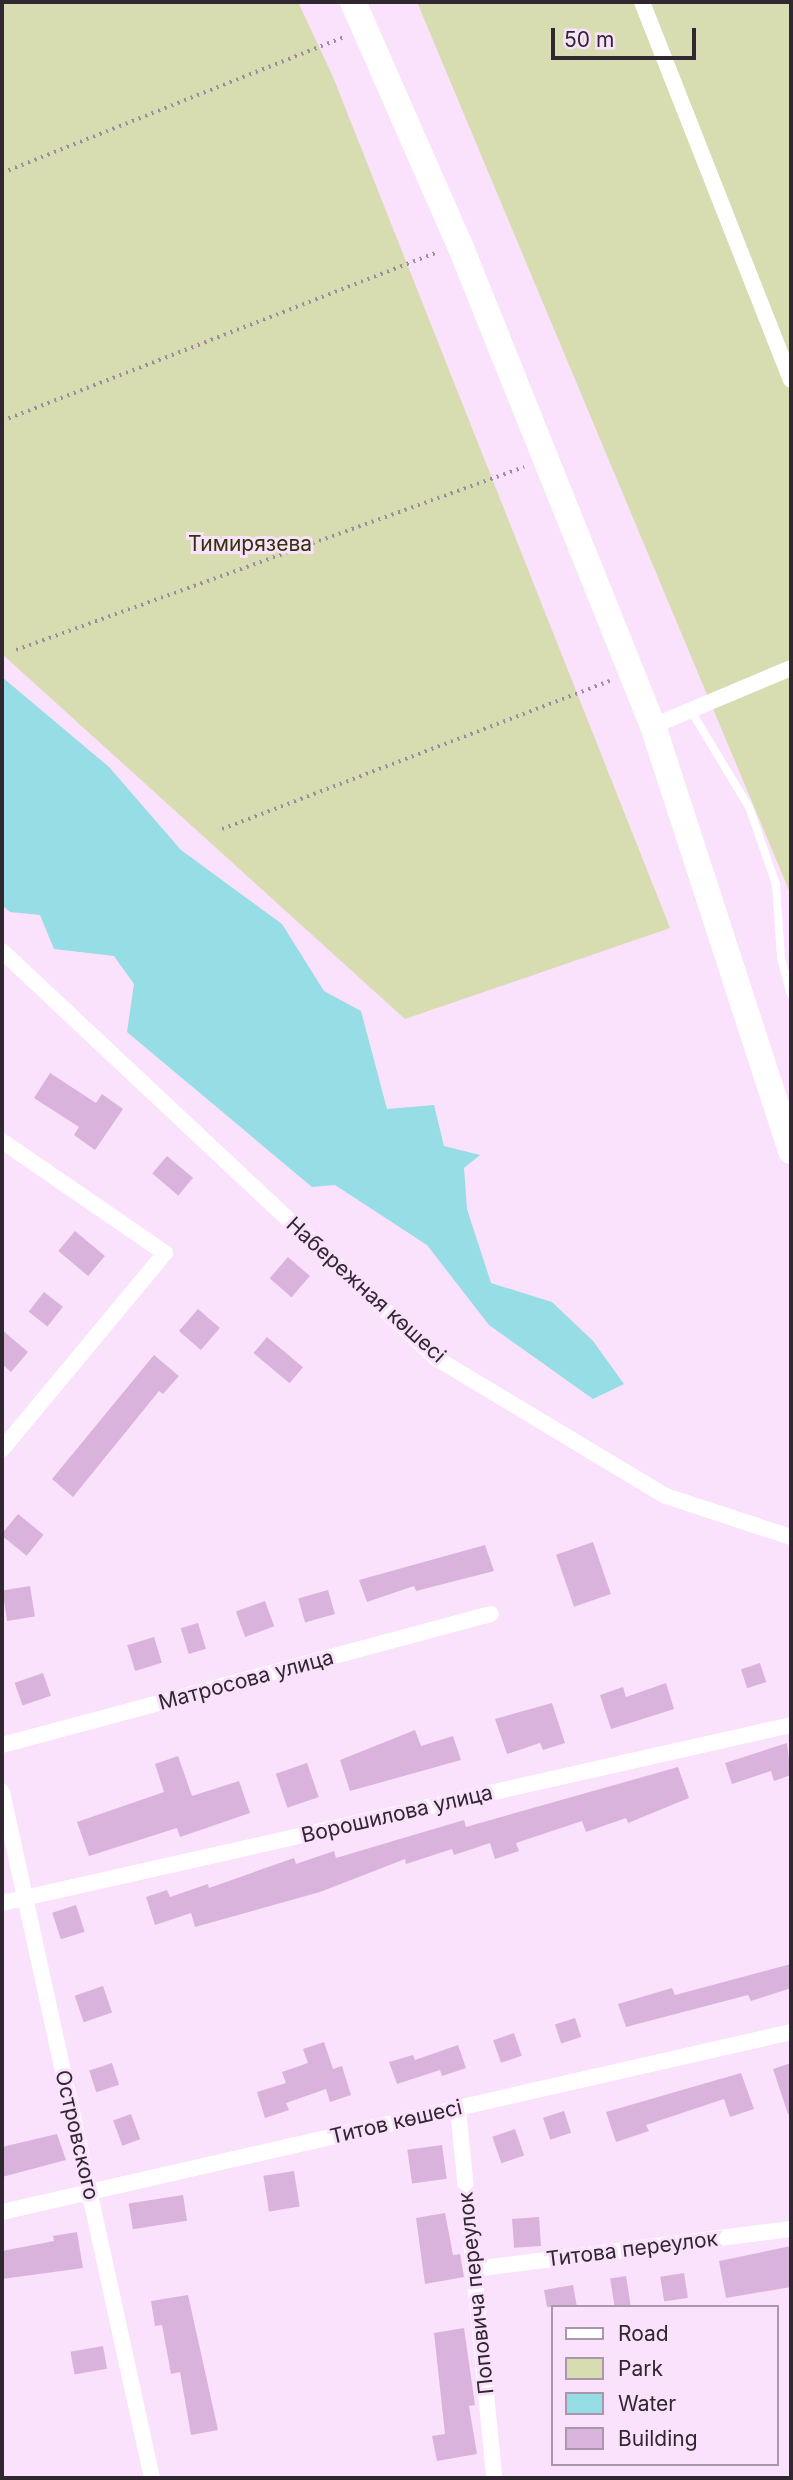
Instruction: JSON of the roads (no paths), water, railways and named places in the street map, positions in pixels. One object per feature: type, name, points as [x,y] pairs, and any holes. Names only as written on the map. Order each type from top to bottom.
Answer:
[{"type":"highway","points":[[353,2],[459,243],[653,726],[791,1151]]},
{"type":"street","points":[[642,2],[791,380]]},
{"type":"street","points":[[653,726],[791,668]]},
{"type":"street","name":"Набережная көшесі","points":[[2,951],[436,1358],[666,1496],[791,1537]]},
{"type":"street","points":[[2,1141],[165,1253],[2,1449]]},
{"type":"street","name":"Матросова улица","points":[[2,1745],[491,1614]]},
{"type":"street","name":"Ворошилова улица","points":[[2,1903],[791,1725]]},
{"type":"street","name":"Островского","points":[[2,1792],[152,2478]]},
{"type":"street","name":"Титов көшесі","points":[[2,2212],[791,2032]]},
{"type":"street","name":"Поповича переулок","points":[[458,2108],[494,2478]]},
{"type":"street","name":"Титова переулок","points":[[474,2269],[791,2229]]},
{"type":"lane","points":[[691,711],[749,807],[775,884],[781,958],[791,995]]},
{"type":"water","points":[[2,677],[109,767],[181,850],[282,924],[324,991],[361,1011],[387,1109],[434,1105],[444,1146],[480,1155],[464,1168],[467,1209],[491,1283],[552,1302],[593,1341],[624,1384],[593,1399],[489,1325],[427,1245],[335,1185],[312,1187],[127,1032],[134,984],[114,956],[54,949],[40,915],[10,912],[2,905]]},
{"type":"park label","name":"Тимирязева","points":[[250,544]]}]
